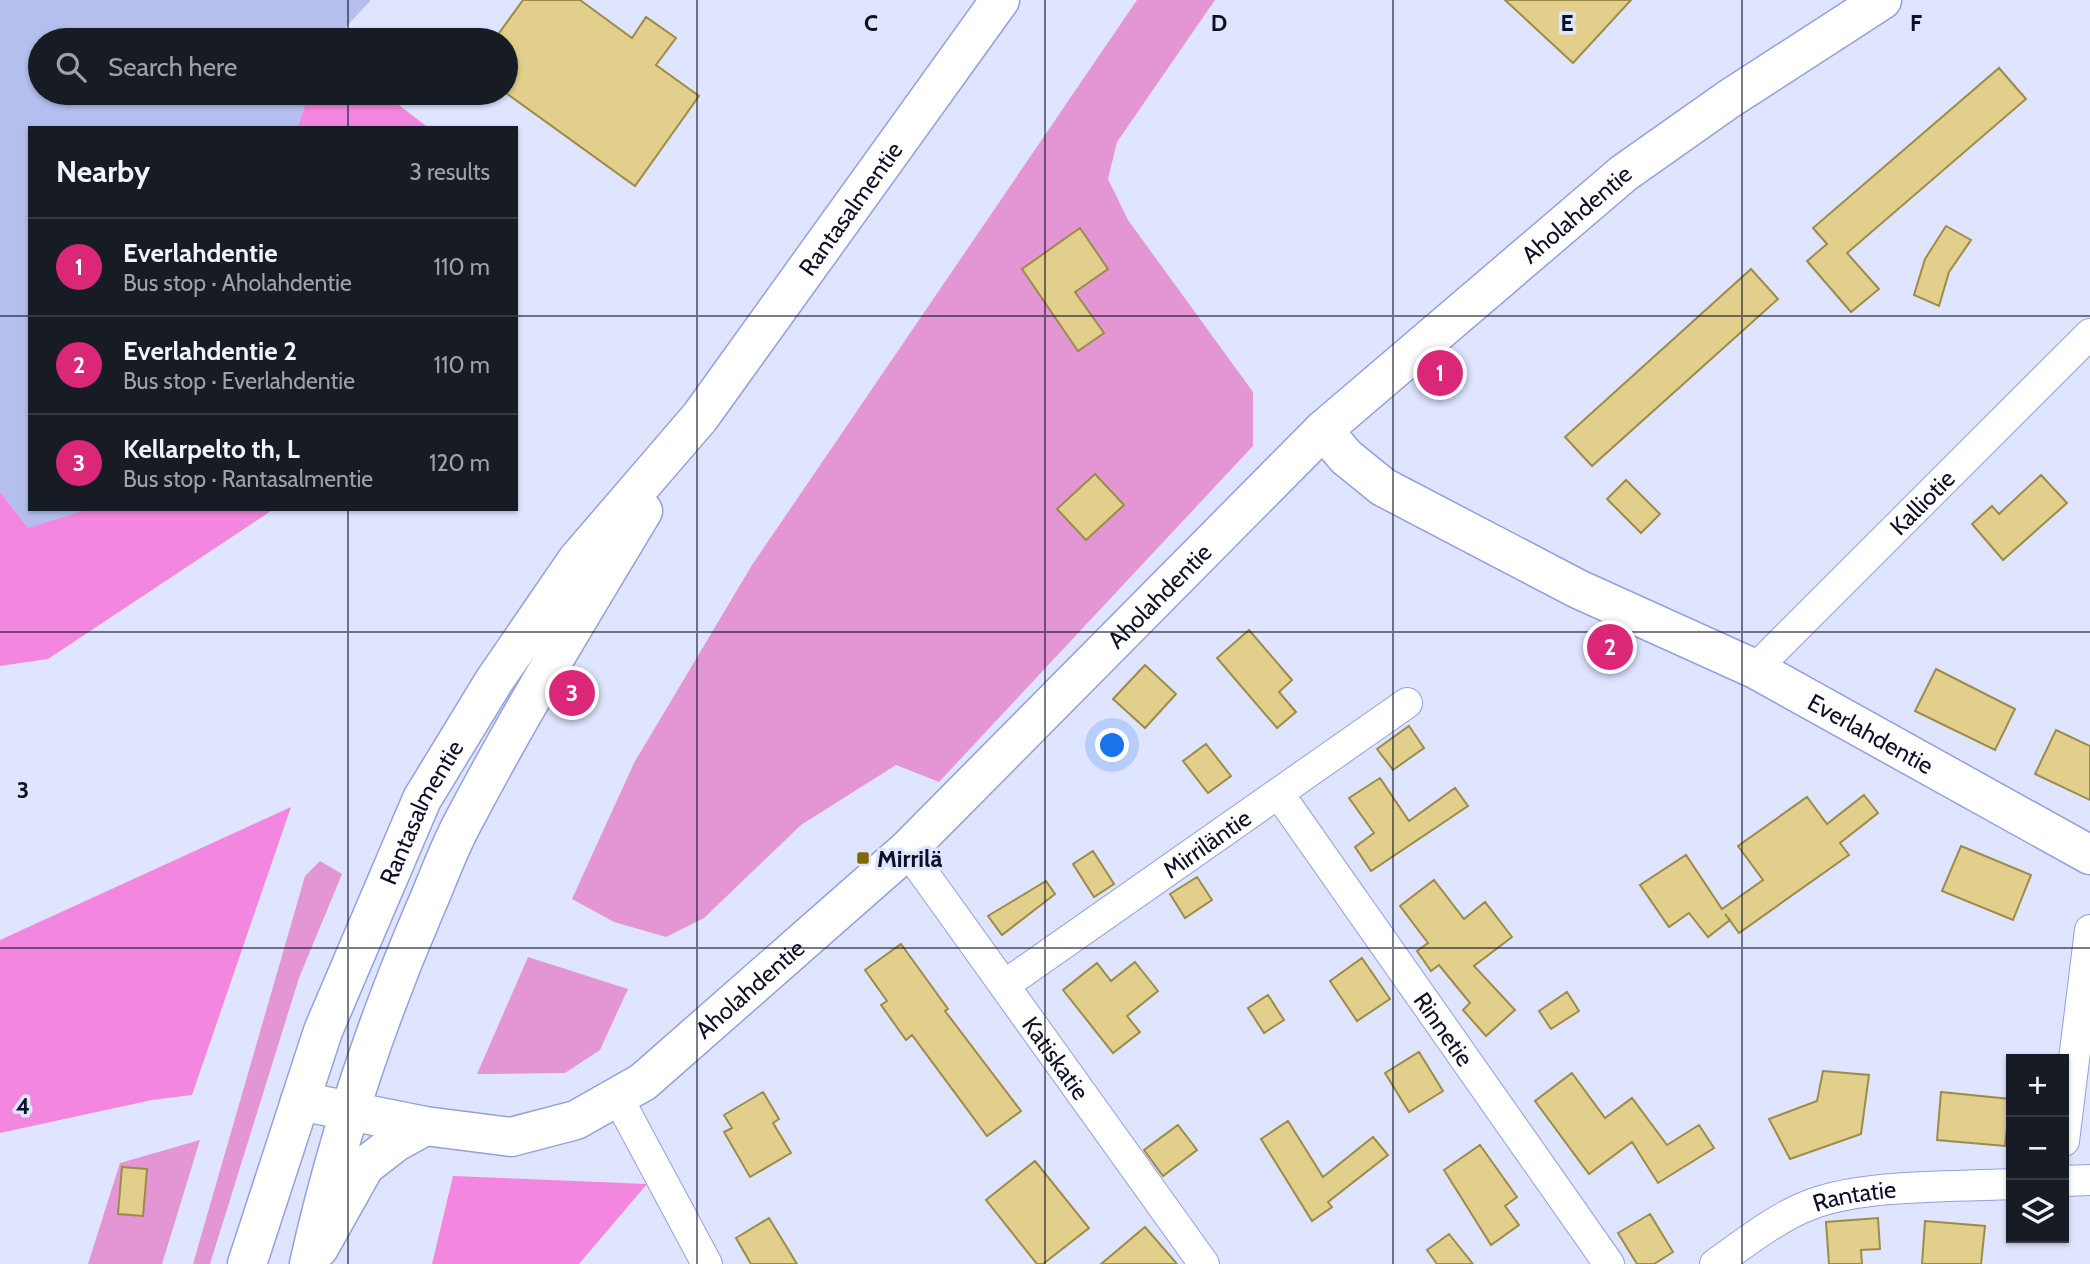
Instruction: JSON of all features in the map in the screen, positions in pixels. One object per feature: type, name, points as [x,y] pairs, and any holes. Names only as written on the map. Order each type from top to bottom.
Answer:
[{"type":"main road","name":"Rantasalmentie","points":[[310,1264],[324,1199],[350,1110],[400,967],[461,826],[569,634],[700,417],[1000,0]]},
{"type":"main road","name":"Aholahdentie","points":[[300,1101],[425,1126],[511,1137],[576,1120],[643,1082],[906,850],[1323,430],[1624,173],[1729,99],[1882,0]]},
{"type":"main road","name":"Rantasalmentie","points":[[247,1264],[323,1031],[422,799],[494,681],[577,560],[700,417]]},
{"type":"main road","name":"Everlahdentie","points":[[1323,430],[1346,457],[1383,487],[1578,589],[1755,669],[2090,855]]},
{"type":"main road","points":[[310,1264],[365,1166],[396,1142],[425,1126]]},
{"type":"street","name":"Kalliotie","points":[[1755,669],[2090,334]]},
{"type":"street","name":"Mirriläntie","points":[[1006,984],[1407,704]]},
{"type":"street","name":"Rinnetie","points":[[1279,794],[1609,1264]]},
{"type":"street","name":"Katiskatie","points":[[906,850],[1006,984],[1205,1264]]},
{"type":"street","points":[[2067,1117],[2090,930]]},
{"type":"street","points":[[618,1098],[707,1264]]},
{"type":"street","points":[[2069,1181],[2090,1180]]},
{"type":"street","name":"Rantatie","points":[[1715,1264],[1755,1236],[1812,1204],[1871,1192],[2006,1184]]},
{"type":"shaded area","points":[[1137,0],[1215,0],[1117,142],[1108,179],[1128,220],[1253,392],[1253,446],[939,782],[896,765],[801,825],[704,918],[666,937],[614,922],[572,899],[634,763],[752,565]]},
{"type":"shaded area","points":[[305,105],[399,105],[426,126],[298,126]]},
{"type":"shaded area","points":[[0,492],[28,527],[82,511],[271,511],[48,659],[0,666]]},
{"type":"shaded area","points":[[291,807],[192,1095],[152,1100],[0,1133],[0,940]]},
{"type":"shaded area","points":[[320,861],[342,874],[299,978],[210,1264],[193,1264],[305,876]]},
{"type":"shaded area","points":[[528,957],[628,989],[600,1050],[565,1073],[477,1074]]},
{"type":"shaded area","points":[[200,1140],[162,1264],[88,1264],[120,1163]]},
{"type":"shaded area","points":[[453,1176],[647,1184],[579,1264],[432,1264]]},
{"type":"water","points":[[0,0],[371,0],[345,28],[28,28],[28,105],[305,105],[298,126],[28,126],[28,511],[83,511],[28,528],[0,492]]},
{"type":"building","points":[[523,0],[580,0],[632,38],[646,17],[676,38],[656,65],[699,96],[635,186],[518,102],[518,28],[503,28]]},
{"type":"building","points":[[1505,0],[1631,0],[1573,63]]},
{"type":"building","points":[[1999,68],[2026,99],[1847,253],[1879,289],[1851,312],[1807,261],[1827,244],[1813,228]]},
{"type":"building","points":[[1946,226],[1971,240],[1949,272],[1939,306],[1914,295],[1925,259]]},
{"type":"building","points":[[1080,228],[1108,269],[1075,292],[1104,333],[1078,351],[1022,269]]},
{"type":"building","points":[[1751,269],[1778,299],[1592,466],[1565,437]]},
{"type":"building","points":[[1095,474],[1124,505],[1086,540],[1057,509]]},
{"type":"building","points":[[2041,475],[2067,503],[2003,560],[1972,524],[1992,506],[1999,514]]},
{"type":"building","points":[[1626,480],[1660,514],[1641,533],[1607,499]]},
{"type":"building","points":[[1249,630],[1292,680],[1279,692],[1296,712],[1277,728],[1217,658]]},
{"type":"building","points":[[1145,665],[1176,694],[1145,728],[1113,699]]},
{"type":"building","points":[[1936,669],[2015,709],[1995,750],[1915,711]]},
{"type":"building","points":[[1409,726],[1424,748],[1393,770],[1377,749]]},
{"type":"building","points":[[2056,730],[2090,746],[2090,800],[2035,774]]},
{"type":"building","points":[[1206,744],[1231,776],[1208,793],[1183,761]]},
{"type":"building","points":[[1380,778],[1409,821],[1455,788],[1468,806],[1371,871],[1355,847],[1374,833],[1349,798]]},
{"type":"building","points":[[1864,795],[1878,813],[1840,843],[1849,855],[1739,933],[1730,920],[1708,937],[1689,913],[1669,927],[1640,885],[1686,855],[1722,909],[1763,880],[1738,846],[1807,797],[1827,824]]},
{"type":"building","points":[[1961,846],[2031,875],[2013,920],[1942,891]]},
{"type":"building","points":[[1093,851],[1114,884],[1094,897],[1073,864]]},
{"type":"building","points":[[1197,877],[1212,900],[1185,918],[1170,894]]},
{"type":"building","points":[[1434,880],[1464,919],[1485,902],[1512,937],[1474,966],[1515,1010],[1486,1036],[1463,1010],[1470,1003],[1439,965],[1431,971],[1417,951],[1428,943],[1400,906]]},
{"type":"building","points":[[1046,881],[1055,894],[1002,935],[988,916]]},
{"type":"building","points":[[901,944],[948,1009],[945,1011],[1021,1111],[987,1136],[912,1035],[906,1040],[881,1005],[887,1001],[865,970]]},
{"type":"building","points":[[1362,958],[1390,999],[1357,1021],[1330,981]]},
{"type":"building","points":[[1135,962],[1158,991],[1127,1016],[1140,1032],[1113,1053],[1063,990],[1097,963],[1111,981]]},
{"type":"building","points":[[1567,992],[1579,1011],[1551,1029],[1539,1011]]},
{"type":"building","points":[[1268,995],[1284,1020],[1264,1033],[1248,1008]]},
{"type":"building","points":[[1419,1052],[1443,1091],[1409,1112],[1385,1073]]},
{"type":"building","points":[[1823,1071],[1869,1075],[1861,1134],[1790,1159],[1769,1119],[1817,1101]]},
{"type":"building","points":[[1572,1073],[1605,1118],[1632,1098],[1667,1145],[1699,1125],[1714,1148],[1658,1183],[1632,1142],[1589,1174],[1535,1101]]},
{"type":"building","points":[[763,1092],[779,1119],[773,1123],[791,1153],[750,1177],[724,1132],[732,1128],[724,1115]]},
{"type":"building","points":[[1941,1092],[2006,1099],[2005,1146],[1937,1140]]},
{"type":"building","points":[[1288,1121],[1323,1177],[1373,1137],[1388,1155],[1328,1202],[1332,1207],[1312,1221],[1261,1139]]},
{"type":"building","points":[[1178,1125],[1197,1150],[1163,1176],[1144,1150]]},
{"type":"building","points":[[1480,1145],[1517,1197],[1505,1206],[1519,1225],[1491,1245],[1444,1170]]},
{"type":"building","points":[[1035,1161],[1089,1228],[1043,1264],[1037,1264],[986,1200]]},
{"type":"building","points":[[122,1167],[147,1169],[143,1216],[118,1214]]},
{"type":"building","points":[[1650,1214],[1673,1252],[1654,1264],[1637,1264],[1618,1233]]},
{"type":"building","points":[[769,1218],[797,1264],[751,1264],[736,1238]]},
{"type":"building","points":[[1878,1218],[1880,1249],[1861,1250],[1862,1264],[1829,1264],[1826,1222]]},
{"type":"building","points":[[1925,1221],[1985,1226],[1981,1264],[1922,1264]]},
{"type":"building","points":[[1145,1227],[1177,1264],[1101,1264]]},
{"type":"building","points":[[1449,1234],[1473,1264],[1437,1264],[1427,1250]]},
{"type":"place","name":"Everlahdentie","points":[[1440,373]]},
{"type":"place","name":"Everlahdentie 2","points":[[1610,647]]},
{"type":"place","name":"Kellarpelto th, L","points":[[572,693]]},
{"type":"place","name":"Mirrilä","points":[[863,858]]}]
